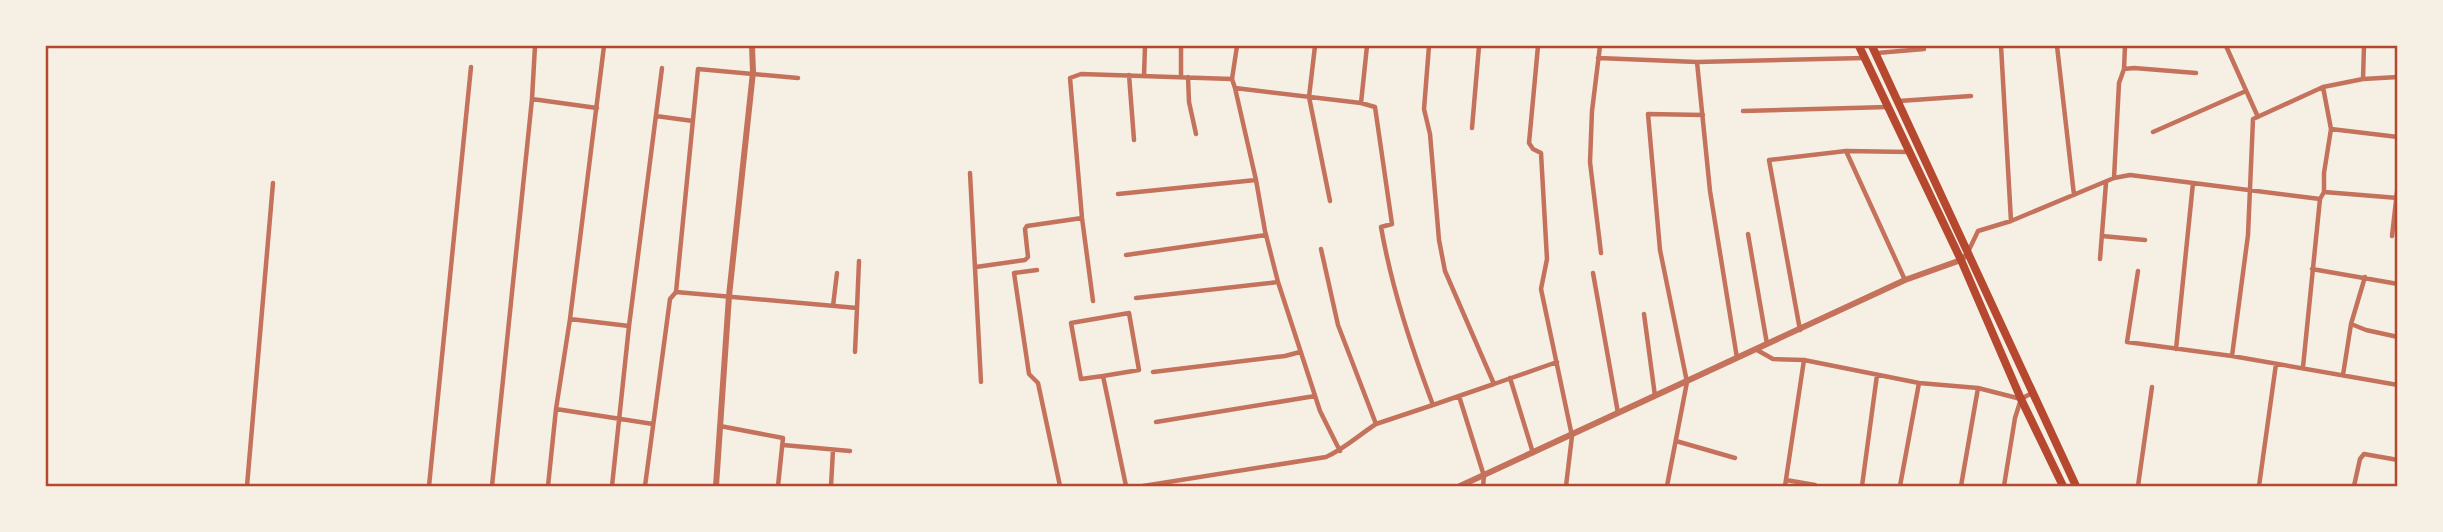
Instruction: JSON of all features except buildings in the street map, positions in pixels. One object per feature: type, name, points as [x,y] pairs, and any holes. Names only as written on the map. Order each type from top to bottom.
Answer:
[{"type":"main road","points":[[1859,46],[1961,260],[2021,399],[2063,486]]},
{"type":"main road","points":[[1874,49],[2076,486]]},
{"type":"street","points":[[492,486],[533,99],[535,46]]},
{"type":"street","points":[[548,486],[604,46]]},
{"type":"street","points":[[716,486],[729,296],[753,72],[752,46]]},
{"type":"street","points":[[1144,76],[1145,46]]},
{"type":"street","points":[[1181,46],[1181,77]]},
{"type":"street","points":[[1237,46],[1232,79],[1266,235],[1278,282],[1315,396],[1340,451]]},
{"type":"street","points":[[1315,46],[1309,97],[1330,201]]},
{"type":"street","points":[[1361,103],[1367,46]]},
{"type":"street","points":[[1429,46],[1424,109],[1430,134],[1443,261],[1453,292],[1494,384]]},
{"type":"street","points":[[1472,128],[1479,46]]},
{"type":"street","points":[[1538,46],[1529,143],[1541,153],[1547,259],[1541,289],[1572,436],[1566,486]]},
{"type":"street","points":[[1600,46],[1592,111],[1590,162],[1601,253]]},
{"type":"street","points":[[2001,46],[2011,221]]},
{"type":"street","points":[[2057,46],[2074,195]]},
{"type":"street","points":[[2114,178],[2119,83],[2124,69],[2124,46]]},
{"type":"street","points":[[2226,46],[2258,117]]},
{"type":"street","points":[[2363,79],[2364,46]]},
{"type":"street","points":[[1874,49],[1924,49]]},
{"type":"street","points":[[1598,58],[1698,62],[1865,58]]},
{"type":"street","points":[[1698,62],[1710,191],[1737,359]]},
{"type":"street","points":[[429,486],[471,66]]},
{"type":"street","points":[[612,486],[629,326],[662,68]]},
{"type":"street","points":[[645,486],[670,299],[676,292],[698,69],[798,78]]},
{"type":"street","points":[[2124,69],[2196,74]]},
{"type":"street","points":[[1093,301],[1082,218],[1070,78],[1081,74],[1232,79]]},
{"type":"street","points":[[1129,75],[1134,140]]},
{"type":"street","points":[[2232,356],[2248,235],[2253,119],[2323,87],[2363,79],[2398,76]]},
{"type":"street","points":[[1188,77],[1189,102],[1196,134]]},
{"type":"street","points":[[2302,367],[2320,199],[2324,192],[2323,173],[2331,129],[2323,87]]},
{"type":"street","points":[[1235,88],[1375,107],[1391,224],[1381,227],[1388,269],[1406,336],[1433,405]]},
{"type":"street","points":[[2153,132],[2246,90]]},
{"type":"street","points":[[1899,102],[1971,96]]},
{"type":"street","points":[[533,99],[597,108]]},
{"type":"street","points":[[1743,111],[1888,107]]},
{"type":"street","points":[[1667,486],[1687,382],[1660,250],[1648,114],[1703,115]]},
{"type":"street","points":[[656,116],[693,121]]},
{"type":"street","points":[[2331,129],[2398,137]]},
{"type":"street","points":[[1800,330],[1769,160],[1846,151],[1908,152]]},
{"type":"street","points":[[1846,151],[1905,280]]},
{"type":"street","points":[[970,173],[981,382]]},
{"type":"street","points":[[1460,486],[1905,280],[1961,260],[1978,231],[2011,221],[2114,178],[2130,175],[2320,199]]},
{"type":"street","points":[[1118,194],[1256,180]]},
{"type":"street","points":[[247,486],[273,183]]},
{"type":"street","points":[[2100,259],[2106,183]]},
{"type":"street","points":[[2176,349],[2193,183]]},
{"type":"street","points":[[2392,236],[2398,183]]},
{"type":"street","points":[[2324,192],[2396,197]]},
{"type":"street","points":[[976,267],[1026,260],[1027,226],[1082,218]]},
{"type":"street","points":[[1748,234],[1767,345]]},
{"type":"street","points":[[1126,255],[1266,235]]},
{"type":"street","points":[[2102,236],[2145,240]]},
{"type":"street","points":[[1321,249],[1338,326],[1376,424]]},
{"type":"street","points":[[855,352],[859,261]]},
{"type":"street","points":[[2312,269],[2398,284]]},
{"type":"street","points":[[1037,270],[1014,273],[1028,374],[1038,383],[1060,486]]},
{"type":"street","points":[[2138,271],[2127,342],[2302,367],[2398,385]]},
{"type":"street","points":[[833,306],[837,273]]},
{"type":"street","points":[[1593,273],[1618,414]]},
{"type":"street","points":[[2343,375],[2351,324],[2365,277]]},
{"type":"street","points":[[1136,298],[1278,282]]},
{"type":"street","points":[[676,292],[857,308]]},
{"type":"street","points":[[1129,313],[1139,370],[1103,376],[1081,379],[1071,323],[1129,313]]},
{"type":"street","points":[[1643,314],[1656,396]]},
{"type":"street","points":[[570,319],[629,326]]},
{"type":"street","points":[[2351,324],[2398,337]]},
{"type":"street","points":[[1757,350],[1773,359],[1804,359],[1919,383],[1978,388],[2021,399]]},
{"type":"street","points":[[1153,372],[1300,352]]},
{"type":"street","points":[[1785,486],[1804,359]]},
{"type":"street","points":[[1143,486],[1326,457],[1340,451],[1376,424],[1557,362]]},
{"type":"street","points":[[2259,486],[2276,364]]},
{"type":"street","points":[[1862,486],[1877,375]]},
{"type":"street","points":[[1103,376],[1126,486]]},
{"type":"street","points":[[1510,378],[1534,453]]},
{"type":"street","points":[[1900,486],[1919,383]]},
{"type":"street","points":[[2138,486],[2152,387]]},
{"type":"street","points":[[1961,486],[1978,388]]},
{"type":"street","points":[[2004,486],[2015,418],[2021,399],[2033,392]]},
{"type":"street","points":[[1156,422],[1315,396]]},
{"type":"street","points":[[1459,396],[1484,476],[1483,486]]},
{"type":"street","points":[[556,409],[653,424]]},
{"type":"street","points":[[720,426],[783,438],[778,486]]},
{"type":"street","points":[[1676,442],[1735,458]]},
{"type":"street","points":[[782,445],[850,451]]},
{"type":"street","points":[[831,486],[833,450]]},
{"type":"street","points":[[2354,486],[2360,459],[2364,454],[2398,460]]},
{"type":"street","points":[[1786,480],[1815,485]]}]
